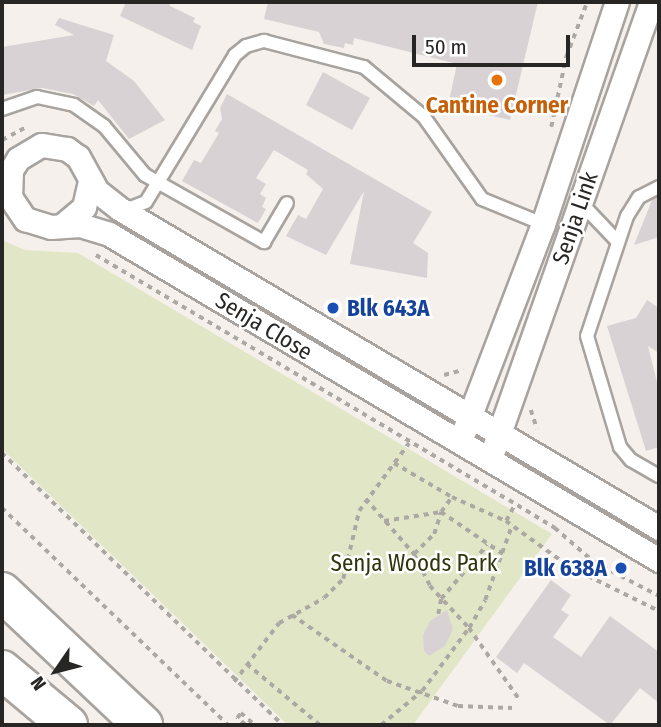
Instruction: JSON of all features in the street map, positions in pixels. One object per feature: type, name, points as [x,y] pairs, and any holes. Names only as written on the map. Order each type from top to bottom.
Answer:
[{"type":"highway","points":[[2,592],[143,725]]},
{"type":"highway","points":[[2,670],[68,725]]},
{"type":"street","name":"Senja Link","points":[[471,417],[543,224],[617,2]]},
{"type":"street","name":"Senja Link","points":[[500,435],[651,2]]},
{"type":"street","name":"Senja Close","points":[[659,528],[120,209],[90,181],[78,157],[54,145],[28,150],[11,170],[10,197],[25,219],[51,226],[64,224],[109,234],[659,560]]},
{"type":"street","points":[[64,224],[84,207],[90,181]]},
{"type":"street","points":[[459,441],[471,417]]},
{"type":"street","points":[[489,459],[500,435]]},
{"type":"lane","points":[[120,209],[133,209],[146,202],[234,55],[251,43],[271,41],[364,66],[425,117],[482,199],[543,224]]},
{"type":"lane","points":[[2,108],[37,97],[74,105],[104,126],[142,173],[264,242],[287,203]]},
{"type":"lane","points":[[659,187],[646,191],[632,206],[617,240],[588,342],[623,452],[659,476]]},
{"type":"lane","points":[[146,202],[155,230]]},
{"type":"lane","points":[[580,202],[617,240]]},
{"type":"path","points":[[116,266],[555,528],[594,562],[659,596]]},
{"type":"path","points":[[234,682],[266,636],[292,615],[324,598],[343,579],[359,511],[410,443]]},
{"type":"path","points":[[2,453],[234,682],[283,725]]},
{"type":"path","points":[[394,463],[452,497],[506,521],[570,567],[659,611]]},
{"type":"path","points":[[414,554],[433,534],[440,512],[452,497]]},
{"type":"path","points":[[366,499],[414,554],[441,599],[469,628],[519,699]]},
{"type":"path","points":[[506,521],[515,504]]},
{"type":"path","points":[[2,508],[229,725],[237,725]]},
{"type":"path","points":[[384,521],[440,512],[503,554]]},
{"type":"path","points":[[381,725],[421,693],[469,628],[503,554],[512,525]]},
{"type":"path","points":[[438,614],[441,599],[487,545]]},
{"type":"path","points":[[292,615],[387,681],[458,706],[512,708]]},
{"type":"path","points":[[247,664],[320,725]]},
{"type":"path","points":[[245,725],[237,718],[242,713],[255,725]]},
{"type":"green space","name":"Senja Woods Park","points":[[2,240],[25,250],[78,253],[552,534],[413,725],[288,725],[2,449]]},
{"type":"building","points":[[126,2],[169,2],[170,6],[195,18],[193,22],[201,26],[192,50],[120,16]]},
{"type":"building","points":[[268,2],[538,2],[510,120],[448,106],[457,64],[354,38],[353,45],[345,43],[344,48],[324,44],[319,32],[264,19]]},
{"type":"building","points":[[59,18],[114,35],[106,61],[134,81],[165,120],[129,139],[98,100],[94,106],[73,94],[42,88],[2,95],[2,47],[74,35],[55,25]]},
{"type":"building","points":[[323,72],[370,98],[352,130],[306,105]]},
{"type":"building","points":[[227,94],[432,212],[413,243],[428,253],[427,278],[350,264],[364,191],[326,255],[286,236],[298,215],[306,219],[323,189],[306,174],[308,170],[274,150],[256,178],[266,184],[260,194],[266,198],[262,207],[266,209],[258,223],[182,181],[194,160],[201,163],[219,133],[215,131],[222,119],[220,108]]},
{"type":"building","points":[[659,197],[659,237],[634,245],[652,200]]},
{"type":"building","points":[[647,300],[659,308],[659,353],[648,346],[659,390],[659,447],[646,451],[607,326],[636,318]]},
{"type":"building","points":[[551,580],[571,595],[561,610],[569,615],[553,637],[581,657],[610,616],[659,652],[659,703],[640,688],[610,725],[524,663],[517,673],[496,657]]},
{"type":"building","points":[[447,610],[453,629],[445,646],[429,656],[424,651],[423,635],[430,621]]},
{"type":"place","name":"Cantine Corner","points":[[497,80]]},
{"type":"place","name":"Blk 643A","points":[[333,308]]},
{"type":"place","name":"Blk 638A","points":[[621,568]]}]
